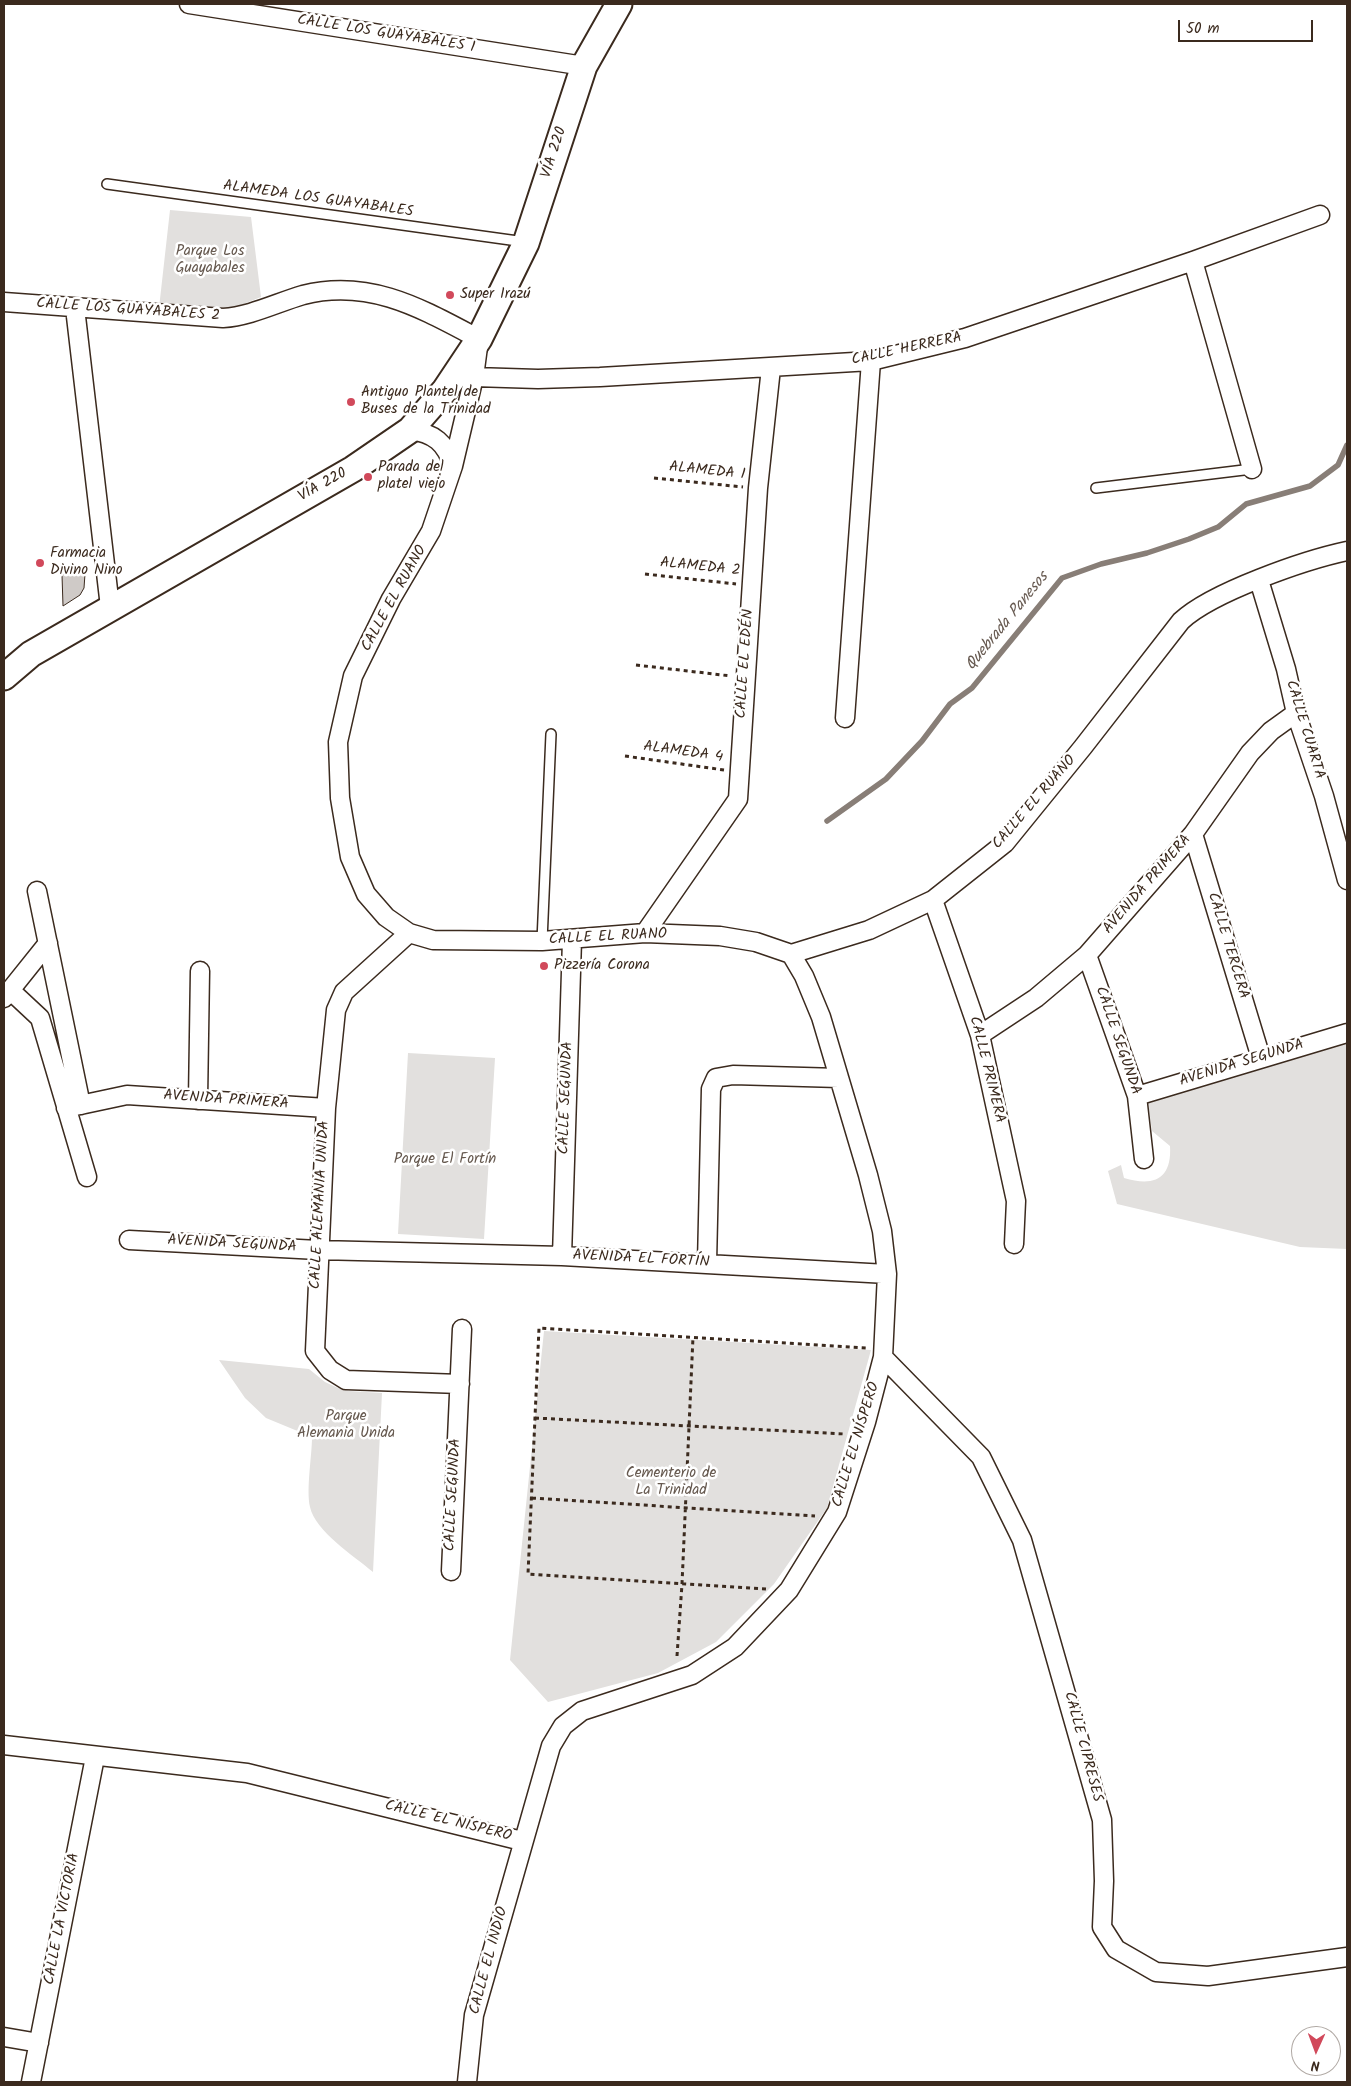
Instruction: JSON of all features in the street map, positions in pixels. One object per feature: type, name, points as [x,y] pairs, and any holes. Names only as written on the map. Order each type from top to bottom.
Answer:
[{"type":"main road","name":"VÍA 220","points":[[4,677],[31,654],[110,607],[353,470],[410,430],[445,390],[479,339],[526,243],[584,66],[618,4]]},
{"type":"street","name":"CALLE LOS GUAYABALES 1","points":[[189,4],[584,66]]},
{"type":"street","name":"CALLE HERRERA","points":[[474,377],[538,380],[871,361],[965,338],[1193,261],[1320,215]]},
{"type":"street","points":[[1193,261],[1252,469]]},
{"type":"street","name":"CALLE LOS GUAYABALES 2","points":[[4,302],[223,318],[238,317],[323,291],[348,290],[399,300],[479,339]]},
{"type":"street","points":[[75,308],[110,607]]},
{"type":"street","name":"CALLE EL RUANO","points":[[479,339],[474,377],[453,466],[432,532],[391,599],[354,676],[338,742],[340,798],[350,857],[366,894],[386,917],[409,933],[433,940],[542,941],[645,933],[720,936],[756,942],[791,954],[869,930],[933,900],[1005,842],[1083,747],[1181,621],[1194,609],[1259,580],[1320,557],[1347,551]]},
{"type":"street","points":[[845,718],[871,361]]},
{"type":"street","name":"CALLE EL EDÉN","points":[[645,933],[738,799],[758,488],[771,368]]},
{"type":"street","points":[[410,430],[426,432],[439,440],[448,452],[453,466]]},
{"type":"street","name":"CALLE CUARTA","points":[[1259,580],[1286,669],[1296,713],[1324,796],[1347,880]]},
{"type":"street","name":"AVENIDA PRIMERA","points":[[980,1035],[1036,998],[1087,955],[1193,834],[1250,753],[1271,731],[1296,713]]},
{"type":"street","name":"CALLE TERCERA","points":[[1193,834],[1261,1058]]},
{"type":"street","points":[[37,891],[48,942],[87,1178]]},
{"type":"street","name":"CALLE PRIMERA","points":[[933,900],[980,1035],[1016,1201],[1014,1244]]},
{"type":"street","name":"CALLE ALEMANIA UNIDA","points":[[409,933],[344,992],[336,1010],[326,1108],[318,1250],[315,1351],[330,1370],[346,1380],[460,1384]]},
{"type":"street","name":"CALLE SEGUNDA","points":[[562,1256],[572,940]]},
{"type":"street","points":[[48,942],[7,994],[40,1018],[74,1106]]},
{"type":"street","name":"CALLE EL NÍSPERO","points":[[4,1746],[247,1773],[522,1841],[551,1746],[563,1726],[582,1711],[692,1675],[735,1647],[789,1590],[837,1512],[866,1422],[884,1353],[887,1274],[882,1231],[868,1175],[821,1017],[804,976],[791,954]]},
{"type":"street","name":"CALLE SEGUNDA","points":[[1087,955],[1137,1096],[1144,1159]]},
{"type":"street","points":[[198,1100],[200,971]]},
{"type":"street","name":"AVENIDA SEGUNDA","points":[[1137,1096],[1347,1033]]},
{"type":"street","points":[[706,1263],[710,1089],[716,1078],[733,1075],[839,1078]]},
{"type":"street","name":"AVENIDA PRIMERA","points":[[74,1106],[126,1095],[326,1108]]},
{"type":"street","name":"AVENIDA SEGUNDA","points":[[129,1240],[318,1250],[395,1251]]},
{"type":"street","name":"AVENIDA EL FORTÍN","points":[[395,1251],[562,1256],[887,1274]]},
{"type":"street","name":"CALLE SEGUNDA","points":[[451,1571],[462,1329]]},
{"type":"street","name":"CALLE CIPRESES","points":[[884,1353],[981,1457],[1022,1540],[1102,1820],[1104,1881],[1102,1927],[1116,1949],[1156,1972],[1208,1976],[1347,1957]]},
{"type":"street","name":"CALLE LA VICTORIA","points":[[31,2082],[95,1757]]},
{"type":"street","name":"CALLE EL INDIO","points":[[467,2082],[474,2015],[522,1841]]},
{"type":"street","points":[[4,2037],[39,2042]]},
{"type":"lane","name":"ALAMEDA LOS GUAYABALES","points":[[107,184],[526,243]]},
{"type":"lane","points":[[1096,488],[1252,469]]},
{"type":"lane","points":[[542,941],[551,734]]},
{"type":"path","name":"ALAMEDA 1","points":[[654,478],[758,488]]},
{"type":"path","name":"ALAMEDA 2","points":[[645,574],[751,585]]},
{"type":"path","points":[[636,665],[746,678]]},
{"type":"path","name":"ALAMEDA 4","points":[[625,756],[739,772]]},
{"type":"path","points":[[789,1590],[528,1574],[540,1328],[693,1337],[884,1353]]},
{"type":"path","points":[[676,1656],[682,1584],[693,1337]]},
{"type":"path","points":[[535,1418],[846,1434]]},
{"type":"path","points":[[532,1498],[816,1516]]},
{"type":"green space","name":"Parque Los Guayabales","points":[[170,210],[251,217],[261,297],[231,309],[193,311],[159,308]]},
{"type":"green space","points":[[1347,1042],[1347,1249],[1300,1247],[1117,1204],[1108,1171],[1121,1165],[1124,1178],[1135,1181],[1152,1181],[1159,1178],[1168,1166],[1170,1146],[1152,1131],[1148,1102]]},
{"type":"green space","name":"Parque El Fortín","points":[[408,1053],[495,1058],[484,1239],[398,1234]]},
{"type":"green space","name":"Cementerio de La Trinidad","points":[[544,1331],[871,1350],[827,1508],[774,1584],[716,1642],[658,1673],[548,1702],[510,1660]]},
{"type":"green space","name":"Parque Alemania Unida","points":[[219,1360],[309,1369],[325,1382],[338,1388],[349,1391],[382,1393],[373,1572],[327,1534],[313,1516],[309,1500],[312,1437],[266,1418],[245,1398]]},
{"type":"building","points":[[85,574],[84,588],[80,595],[63,606],[62,575]]},
{"type":"waterway","name":"Quebrada Panesos","points":[[827,821],[886,779],[922,741],[950,704],[972,688],[1062,578],[1101,564],[1147,553],[1189,539],[1218,527],[1246,504],[1310,486],[1338,465],[1347,445]]},
{"type":"place","name":"Super Irazú","points":[[450,295]]},
{"type":"place","name":"Antiguo Plantel de Buses de la Trinidad","points":[[351,402]]},
{"type":"place","name":"Parada del platel viejo","points":[[368,477]]},
{"type":"place","name":"Farmacia Divino Nino","points":[[40,563]]},
{"type":"place","name":"Pizzería Corona","points":[[544,966]]}]
